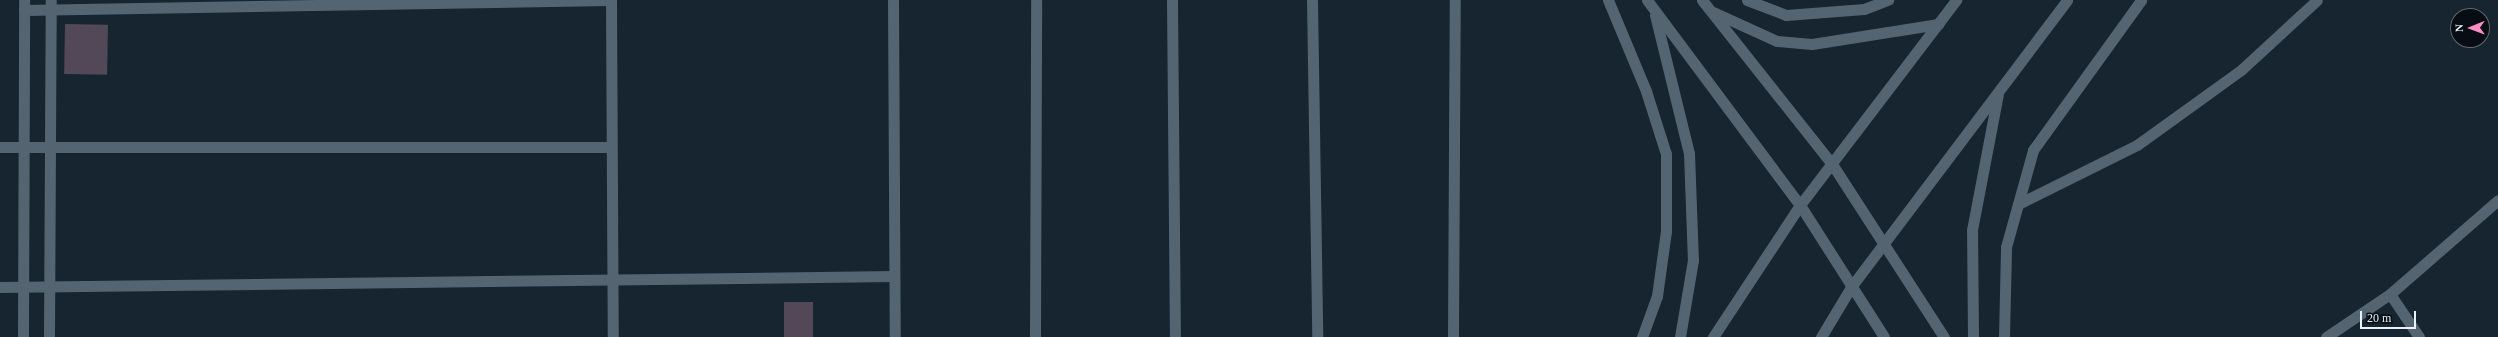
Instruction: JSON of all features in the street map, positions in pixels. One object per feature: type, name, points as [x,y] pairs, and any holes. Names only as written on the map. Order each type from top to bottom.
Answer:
[{"type":"street","points":[[23,337],[24,5],[51,6],[610,0],[613,337]]},
{"type":"street","points":[[893,0],[895,337]]},
{"type":"street","points":[[1035,337],[1036,0]]},
{"type":"street","points":[[1172,0],[1175,337]]},
{"type":"street","points":[[1312,0],[1317,337]]},
{"type":"street","points":[[1454,337],[1455,0]]},
{"type":"street","points":[[1608,0],[1646,91],[1666,154],[1666,231],[1657,296],[1642,337]]},
{"type":"street","points":[[1647,0],[1800,205],[1884,337]]},
{"type":"street","points":[[1702,0],[1832,164],[1885,242],[1944,337]]},
{"type":"street","points":[[1747,0],[1786,15],[1864,9],[1888,0]]},
{"type":"street","points":[[1713,337],[1800,205],[1956,0]]},
{"type":"street","points":[[1821,337],[1851,287],[2067,0]]},
{"type":"street","points":[[2004,337],[2006,247],[2033,150],[2141,0]]},
{"type":"street","points":[[2018,204],[2137,145],[2241,70],[2317,0]]},
{"type":"street","points":[[49,337],[48,288],[51,149],[51,6]]},
{"type":"street","points":[[1654,10],[1690,160],[1693,260],[1680,337]]},
{"type":"street","points":[[1711,11],[1777,41],[1812,44],[1938,24]]},
{"type":"street","points":[[1973,337],[1972,230],[1998,92]]},
{"type":"street","points":[[0,147],[51,149],[611,147]]},
{"type":"street","points":[[2331,335],[2390,294],[2498,200]]},
{"type":"street","points":[[0,287],[48,288],[894,276]]},
{"type":"street","points":[[2390,294],[2419,337]]},
{"type":"building","points":[[65,24],[108,25],[107,75],[64,74]]},
{"type":"building","points":[[784,302],[813,302],[813,337],[784,337]]}]
